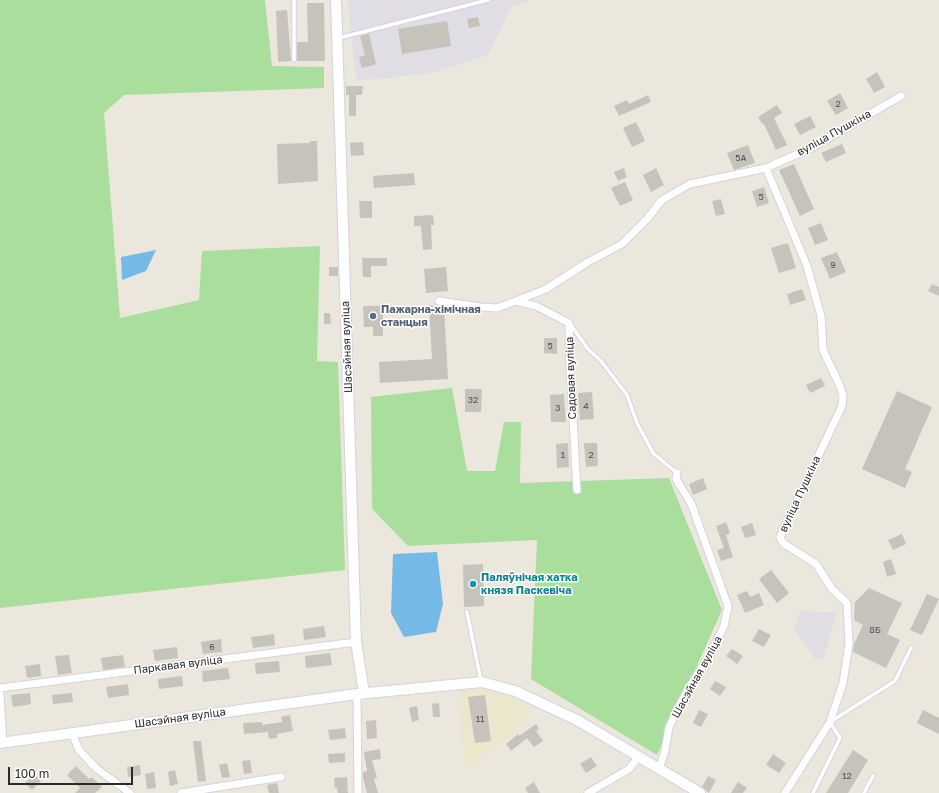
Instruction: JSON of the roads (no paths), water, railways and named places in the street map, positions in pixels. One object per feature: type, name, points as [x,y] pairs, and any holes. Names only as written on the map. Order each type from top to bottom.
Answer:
[{"type":"main road","name":"Шасэйная вуліца","points":[[336,0],[356,642],[360,694]]},
{"type":"main road","name":"Шасэйная вуліца","points":[[1,743],[360,694],[482,682],[515,691],[576,720],[638,758],[700,793]]},
{"type":"street","name":"вуліца Пушкіна","points":[[439,301],[451,301],[457,304],[497,308],[546,289],[588,262],[622,244],[647,219],[662,200],[690,184],[766,168],[811,148],[901,96]]},
{"type":"street","name":"вуліца Пушкіна","points":[[766,168],[807,266],[821,316],[823,350],[840,386],[843,396],[842,406],[780,537],[784,543],[816,564],[832,589],[847,603],[849,644],[843,683],[830,722],[785,793]]},
{"type":"street","name":"Садовая вуліца","points":[[516,301],[536,306],[569,323],[577,490]]},
{"type":"street","name":"Шасэйная вуліца","points":[[658,769],[665,751],[669,726],[687,691],[710,655],[724,626],[728,606],[691,504],[676,479],[677,473]]},
{"type":"street","name":"Паркавая вуліца","points":[[0,688],[356,642]]},
{"type":"street","points":[[0,694],[1,743]]},
{"type":"street","name":"Шасэйная вуліца","points":[[358,793],[360,694]]},
{"type":"street","points":[[72,733],[79,750],[97,769],[130,793]]},
{"type":"street","points":[[588,793],[629,769],[638,758]]},
{"type":"street","points":[[181,793],[281,777]]},
{"type":"lane","points":[[294,0],[294,60]]},
{"type":"lane","points":[[338,38],[488,0]]},
{"type":"lane","points":[[569,323],[588,349],[601,361],[627,395],[637,423],[653,453],[677,473]]},
{"type":"lane","points":[[467,612],[482,682]]},
{"type":"lane","points":[[813,793],[840,738],[830,722],[896,680],[911,648]]},
{"type":"lane","points":[[864,793],[873,776]]},
{"type":"water","points":[[156,250],[146,271],[122,280],[121,257]]},
{"type":"water","points":[[437,552],[443,604],[436,632],[404,637],[391,613],[393,554]]},
{"type":"place","name":"Пажарна-хімічная станцыя","points":[[373,316]]},
{"type":"place","name":"Паляўнічая хатка князя Паскевіча","points":[[473,584]]}]
